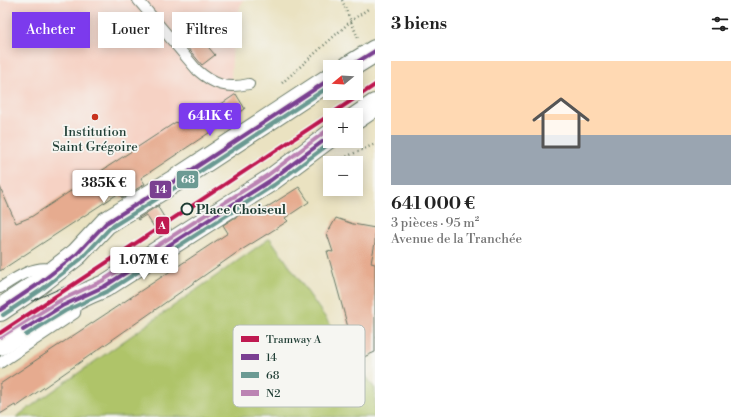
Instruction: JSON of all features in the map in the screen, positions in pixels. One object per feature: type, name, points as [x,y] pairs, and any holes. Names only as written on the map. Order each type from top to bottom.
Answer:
[{"type":"main road","points":[[355,60],[367,46]]},
{"type":"main road","points":[[0,310],[56,271],[77,254],[106,223],[181,177],[323,84]]},
{"type":"main road","points":[[363,113],[375,105]]},
{"type":"main road","points":[[0,344],[50,311],[105,286],[271,180],[323,141]]},
{"type":"lane","points":[[138,0],[205,78],[222,85],[234,87],[249,84]]},
{"type":"lane","points":[[0,288],[22,273],[47,268],[56,271]]},
{"type":"lane","points":[[0,363],[75,313],[78,297]]},
{"type":"path","points":[[342,0],[351,21],[367,46]]},
{"type":"path","points":[[277,88],[351,21],[368,9]]},
{"type":"path","points":[[348,156],[375,144]]},
{"type":"shaded area","name":"Institution Saint Grégoire","points":[[0,0],[243,0],[239,12],[172,12],[172,48],[232,48],[231,79],[236,94],[208,113],[179,125],[176,122],[144,143],[146,147],[134,155],[131,151],[0,237]]},
{"type":"green space","points":[[270,238],[330,325],[233,325],[233,407],[365,407],[365,375],[375,389],[375,417],[16,417]]},
{"type":"building","points":[[188,48],[209,48],[215,55],[202,65]]},
{"type":"building","points":[[236,94],[245,109],[141,178],[145,184],[122,198],[119,193],[0,271],[0,187],[16,223],[31,217],[176,122],[179,125],[204,108],[208,113]]},
{"type":"building","points":[[299,187],[309,202],[285,218],[288,221],[235,254],[16,407],[15,405],[0,414],[0,384],[228,233],[223,225],[249,209],[253,216]]},
{"type":"building","points":[[159,205],[158,207],[171,229],[160,236],[146,215],[138,220],[137,219]]},
{"type":"building","points":[[336,218],[353,224],[375,228],[375,243],[371,263],[375,264],[375,352],[365,356],[365,325],[347,325],[327,251],[333,252],[327,234]]},
{"type":"tram line","name":"A","points":[[0,333],[375,85]]},
{"type":"tram line","points":[[32,301],[77,281]]},
{"type":"transit line","name":"14","points":[[360,60],[375,51]]},
{"type":"transit line","name":"14","points":[[0,310],[37,285],[77,254],[106,223],[181,177],[323,84]]},
{"type":"transit line","name":"68","points":[[3,315],[41,290],[81,259],[110,228],[184,182],[323,91]]},
{"type":"transit line","name":"N2","points":[[0,337],[61,300],[102,281],[268,175],[323,133]]},
{"type":"transit line","name":"14","points":[[23,330],[62,306],[105,286],[271,180],[323,141]]},
{"type":"transit line","name":"68","points":[[26,335],[65,311],[108,291],[274,185],[324,148]]},
{"type":"place","name":"Institution Saint Grégoire","points":[[95,117]]},
{"type":"place","name":"Place Choiseul","points":[[187,209]]}]
